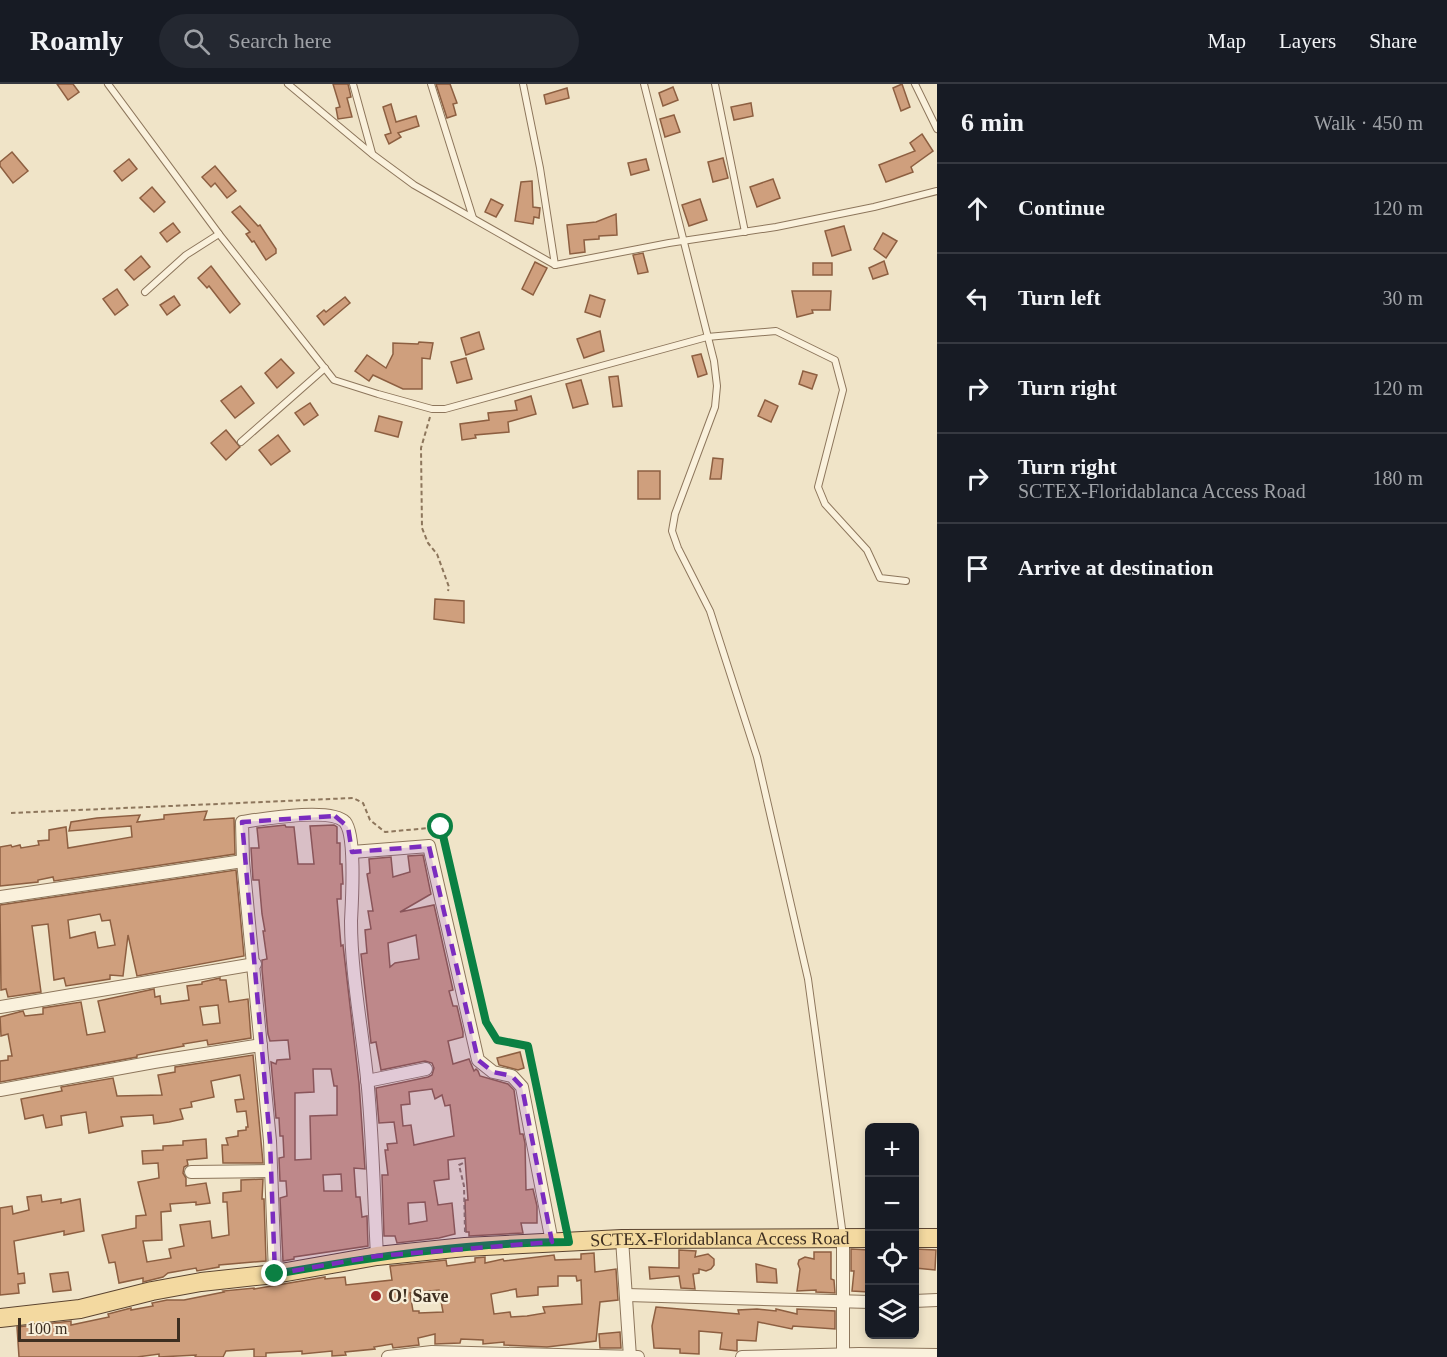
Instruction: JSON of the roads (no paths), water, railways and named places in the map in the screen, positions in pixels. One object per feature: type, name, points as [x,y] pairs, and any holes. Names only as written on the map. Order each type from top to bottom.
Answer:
[{"type":"main road","name":"SCTEX-Floridablanca Access Road","points":[[0,1318],[80,1309],[152,1291],[201,1282],[275,1274],[377,1256],[465,1247],[622,1239],[865,1238]]},
{"type":"main road","points":[[919,1238],[937,1238]]},
{"type":"street","points":[[275,1274],[271,1171],[255,964],[243,861],[242,822],[298,815],[335,816],[343,820],[348,827],[352,852],[351,936],[367,1081],[377,1256]]},
{"type":"street","points":[[352,852],[429,846],[478,1060],[493,1072],[512,1076],[522,1088],[560,1242]]},
{"type":"street","points":[[0,897],[243,861]]},
{"type":"street","points":[[0,1007],[255,964]]},
{"type":"street","points":[[0,1090],[261,1045]]},
{"type":"street","points":[[367,1081],[426,1069]]},
{"type":"street","points":[[191,1172],[271,1171]]},
{"type":"street","points":[[843,1238],[843,1356]]},
{"type":"street","points":[[622,1239],[630,1357]]},
{"type":"street","points":[[627,1295],[865,1302]]},
{"type":"street","points":[[919,1301],[937,1300]]},
{"type":"street","points":[[388,1357],[432,1352],[638,1357]]},
{"type":"street","points":[[742,1357],[937,1355]]},
{"type":"lane","points":[[108,84],[219,234],[334,380],[432,409],[445,409],[707,337],[776,331],[834,360],[843,390],[818,487],[825,504],[867,550],[880,578],[906,581]]},
{"type":"lane","points":[[288,84],[372,154],[414,185],[555,265],[874,207],[937,191]]},
{"type":"lane","points":[[353,84],[372,154]]},
{"type":"lane","points":[[431,84],[473,219]]},
{"type":"lane","points":[[523,84],[540,168],[555,265]]},
{"type":"lane","points":[[644,84],[716,369],[715,407],[675,514],[672,531],[678,548],[710,611],[757,757],[808,980],[843,1238]]},
{"type":"lane","points":[[715,84],[745,231]]},
{"type":"lane","points":[[915,84],[937,128]]},
{"type":"lane","points":[[145,292],[186,255],[219,234]]},
{"type":"lane","points":[[241,442],[325,368]]},
{"type":"place","name":"O! Save","points":[[376,1296]]}]
